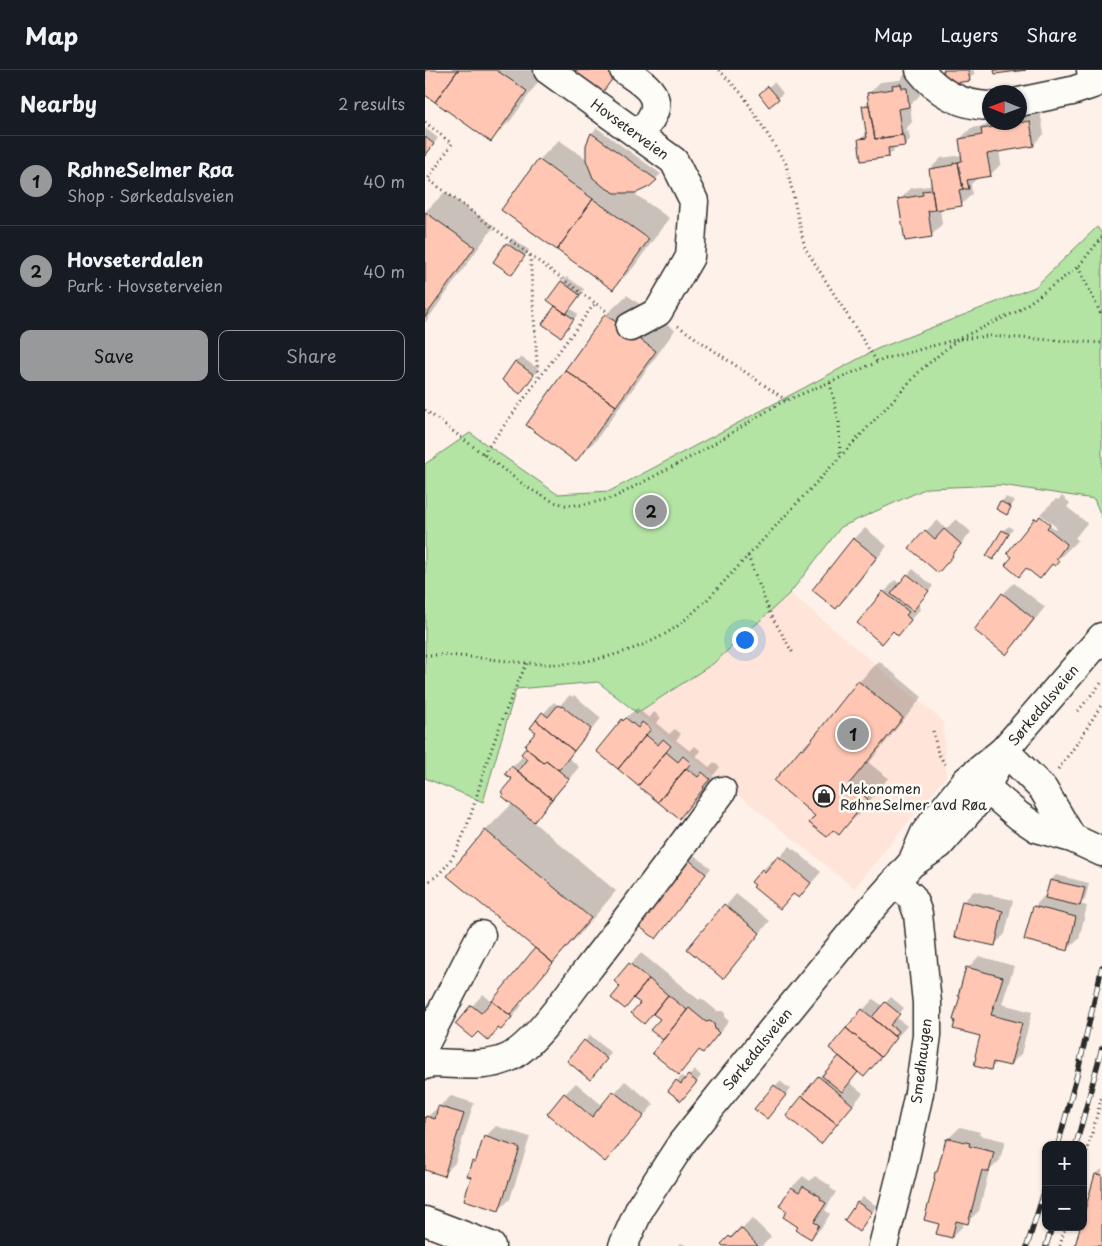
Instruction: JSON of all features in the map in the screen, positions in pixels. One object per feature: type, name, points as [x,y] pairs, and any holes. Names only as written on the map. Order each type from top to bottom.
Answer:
[{"type":"street","name":"Hovseterveien","points":[[547,70],[674,160],[695,201],[690,257],[658,312]]},
{"type":"street","points":[[624,70],[653,94],[655,102],[654,113],[639,136]]},
{"type":"street","points":[[920,70],[935,86],[961,102],[982,105]]},
{"type":"street","points":[[1027,100],[1072,91],[1092,77]]},
{"type":"street","points":[[630,327],[658,312]]},
{"type":"street","name":"Sørkedalsveien","points":[[623,1246],[641,1206],[682,1143],[851,932],[903,873],[939,845],[982,796],[969,779],[1004,750],[1102,637]]},
{"type":"street","points":[[1004,750],[1043,788],[1072,838]]},
{"type":"street","points":[[969,779],[1037,828],[1072,838],[1102,852]]},
{"type":"street","points":[[425,1065],[431,1063],[483,1064],[498,1062],[512,1056],[524,1047],[547,1021],[625,921],[722,790]]},
{"type":"street","name":"Smedhaugen","points":[[883,1246],[915,1112],[927,1035],[927,1003],[918,914],[903,873]]},
{"type":"street","points":[[425,1044],[481,935]]},
{"type":"street","points":[[425,1222],[491,1246]]},
{"type":"path","points":[[719,70],[743,95],[786,164],[805,248],[877,362]]},
{"type":"path","points":[[425,122],[452,144],[426,181],[606,310]]},
{"type":"path","points":[[425,655],[451,654],[544,665],[585,662],[637,648],[673,630],[705,602],[922,369],[957,340],[1018,310],[1078,267],[1102,237]]},
{"type":"path","points":[[530,255],[538,379]]},
{"type":"path","points":[[1078,267],[1102,316]]},
{"type":"path","points":[[483,454],[595,303]]},
{"type":"path","points":[[658,312],[787,401]]},
{"type":"path","points":[[425,410],[529,488],[554,502],[582,506],[613,498],[704,450],[787,401],[885,359],[957,340],[987,336],[1102,343]]},
{"type":"path","points":[[830,383],[839,422],[841,456]]},
{"type":"path","points":[[748,556],[770,613],[794,655]]},
{"type":"path","points":[[425,883],[435,878],[451,857],[465,832],[488,758],[527,663]]},
{"type":"path","points":[[1078,711],[1102,682]]},
{"type":"path","points":[[1056,772],[1102,704]]},
{"type":"path","points":[[933,732],[938,753],[969,779]]},
{"type":"path","points":[[1087,1152],[1102,1096]]},
{"type":"path","points":[[1060,1246],[1064,1231]]},
{"type":"shaded area","points":[[790,593],[943,721],[946,776],[854,888],[637,713],[714,663]]},
{"type":"green space","points":[[1097,227],[1102,234],[1102,518],[1094,499],[1001,485],[927,488],[841,527],[790,593],[714,663],[637,713],[598,682],[516,689],[483,802],[425,778],[425,464],[470,433],[557,494],[610,491],[877,349],[1035,287]]},
{"type":"building","points":[[425,70],[458,70],[435,102],[425,95]]},
{"type":"building","points":[[458,70],[496,70],[527,91],[491,142],[435,102]]},
{"type":"building","points":[[569,70],[619,70],[602,93]]},
{"type":"building","points":[[943,70],[968,70],[970,81],[945,84]]},
{"type":"building","points":[[994,70],[1026,70],[995,74]]},
{"type":"building","points":[[901,84],[902,88],[907,88],[909,107],[898,109],[902,135],[875,139],[867,93],[893,89],[892,85]]},
{"type":"building","points":[[768,86],[779,99],[769,107],[759,94]]},
{"type":"building","points":[[869,105],[875,139],[903,135],[905,146],[888,148],[889,157],[861,161],[858,139],[867,138],[862,106]]},
{"type":"building","points":[[1027,121],[1030,121],[1034,146],[987,154],[991,176],[967,180],[969,189],[963,189],[958,162],[962,161],[959,139],[982,135],[982,129],[1027,130]]},
{"type":"building","points":[[591,133],[657,180],[649,187],[636,193],[615,193],[604,187],[593,178],[586,160],[586,145]]},
{"type":"building","points":[[425,137],[434,144],[425,156]]},
{"type":"building","points":[[538,159],[593,199],[557,250],[501,210]]},
{"type":"building","points":[[958,162],[963,189],[959,190],[962,206],[935,210],[929,169],[953,165],[953,163]]},
{"type":"building","points":[[932,190],[935,210],[928,211],[932,237],[905,241],[898,199],[923,195],[922,191]]},
{"type":"building","points":[[593,199],[649,239],[613,290],[557,250]]},
{"type":"building","points":[[425,212],[475,247],[425,317]]},
{"type":"building","points":[[506,243],[525,256],[512,275],[493,262]]},
{"type":"building","points":[[561,281],[580,295],[566,314],[547,300]]},
{"type":"building","points":[[555,306],[574,319],[561,337],[542,324]]},
{"type":"building","points":[[605,314],[656,351],[616,406],[565,370]]},
{"type":"building","points":[[515,361],[534,375],[520,394],[502,380]]},
{"type":"building","points":[[565,370],[616,406],[576,462],[526,425]]},
{"type":"building","points":[[1000,501],[1011,507],[1007,515],[996,509]]},
{"type":"building","points":[[1040,516],[1050,524],[1047,528],[1067,544],[1056,559],[1059,561],[1055,566],[1052,564],[1040,579],[1026,568],[1019,577],[1005,565],[1012,557],[1007,553],[1035,518],[1037,520]]},
{"type":"building","points":[[944,529],[961,544],[938,573],[909,548],[925,530],[935,539]]},
{"type":"building","points":[[1002,530],[1009,534],[993,560],[986,556]]},
{"type":"building","points":[[853,538],[877,557],[836,609],[812,590]]},
{"type":"building","points":[[907,574],[929,591],[913,611],[891,594]]},
{"type":"building","points":[[883,591],[909,612],[906,615],[911,620],[898,636],[893,631],[882,644],[857,623]]},
{"type":"building","points":[[1002,593],[1034,619],[1006,655],[974,630]]},
{"type":"building","points":[[858,681],[903,718],[849,784],[868,799],[839,835],[833,830],[827,837],[809,823],[815,816],[774,781],[801,748],[805,748]]},
{"type":"building","points":[[558,705],[562,706],[591,729],[574,751],[536,720],[542,712],[548,717]]},
{"type":"building","points":[[626,718],[638,728],[642,722],[651,729],[618,769],[596,751],[622,719],[623,721]]},
{"type":"building","points":[[536,720],[574,751],[559,770],[546,760],[544,763],[526,748],[525,745],[536,732],[530,728]]},
{"type":"building","points":[[646,735],[658,745],[663,739],[671,746],[638,786],[618,769]]},
{"type":"building","points":[[526,748],[544,763],[546,760],[569,779],[552,799],[518,771],[527,759],[521,754]]},
{"type":"building","points":[[666,752],[678,762],[683,756],[691,763],[658,802],[638,786]]},
{"type":"building","points":[[511,766],[552,799],[534,822],[502,796],[501,792],[512,779],[505,774]]},
{"type":"building","points":[[686,768],[698,777],[702,772],[710,779],[679,819],[658,802]]},
{"type":"building","points":[[485,830],[591,918],[553,963],[447,876]]},
{"type":"building","points":[[778,856],[811,883],[799,898],[793,894],[780,909],[753,887],[755,885],[751,882],[762,869],[765,872]]},
{"type":"building","points":[[688,859],[706,874],[656,939],[637,925]]},
{"type":"building","points":[[1050,880],[1085,888],[1080,906],[1045,898]]},
{"type":"building","points":[[962,901],[1003,911],[995,946],[954,937]]},
{"type":"building","points":[[724,904],[760,933],[723,979],[687,949]]},
{"type":"building","points":[[1033,906],[1076,917],[1068,951],[1024,940]]},
{"type":"building","points":[[535,948],[553,963],[510,1015],[492,1001]]},
{"type":"building","points":[[629,963],[649,979],[625,1009],[611,998],[620,987],[614,981]]},
{"type":"building","points":[[966,967],[1003,977],[991,1015],[1022,1023],[1010,1066],[993,1062],[991,1070],[974,1066],[980,1036],[953,1029],[955,1021],[953,1020],[960,996],[958,996]]},
{"type":"building","points":[[649,979],[668,995],[644,1024],[631,1013],[640,1003],[633,998]]},
{"type":"building","points":[[668,995],[687,1010],[663,1040],[650,1030],[660,1019],[653,1014]]},
{"type":"building","points":[[492,1001],[512,1017],[501,1030],[498,1028],[488,1041],[478,1032],[472,1038],[455,1024],[471,1005],[481,1013]]},
{"type":"building","points":[[885,1002],[900,1014],[890,1025],[898,1031],[894,1036],[872,1017]]},
{"type":"building","points":[[689,1008],[706,1022],[710,1021],[714,1024],[715,1029],[719,1033],[703,1053],[699,1050],[679,1075],[652,1053]]},
{"type":"building","points":[[862,1009],[896,1038],[881,1057],[846,1028]]},
{"type":"building","points":[[846,1028],[881,1057],[864,1077],[829,1048]]},
{"type":"building","points":[[584,1040],[607,1059],[590,1080],[567,1061]]},
{"type":"building","points":[[839,1056],[858,1072],[842,1092],[822,1076]]},
{"type":"building","points":[[688,1075],[697,1082],[681,1101],[668,1091],[676,1080],[681,1084]]},
{"type":"building","points":[[818,1076],[853,1105],[837,1124],[802,1096]]},
{"type":"building","points":[[774,1085],[786,1095],[767,1119],[754,1109]]},
{"type":"building","points":[[613,1091],[644,1116],[605,1162],[547,1114],[564,1093],[592,1117]]},
{"type":"building","points":[[802,1096],[837,1124],[821,1144],[786,1116]]},
{"type":"building","points":[[438,1106],[464,1114],[444,1176],[425,1170],[425,1119],[426,1116],[435,1119]]},
{"type":"building","points":[[484,1136],[520,1148],[499,1211],[464,1200],[471,1177],[467,1176],[472,1161],[475,1163]]},
{"type":"building","points":[[948,1138],[970,1143],[969,1146],[994,1152],[989,1172],[982,1170],[968,1224],[956,1221],[952,1238],[936,1234],[939,1224],[924,1220],[935,1179],[935,1172],[937,1172],[946,1139],[948,1140]]},
{"type":"building","points":[[1095,1174],[1102,1175],[1102,1246],[1075,1246],[1079,1231],[1087,1231],[1087,1203]]},
{"type":"building","points":[[803,1186],[821,1197],[820,1199],[826,1203],[814,1222],[819,1225],[811,1239],[796,1230],[798,1227],[783,1217],[787,1211],[779,1206],[791,1187],[799,1192]]},
{"type":"building","points":[[857,1202],[872,1212],[859,1232],[844,1221]]},
{"type":"building","points":[[741,1228],[758,1246],[723,1246],[721,1244],[729,1236],[731,1238]]},
{"type":"railway","points":[[1059,1141],[1078,1071],[1102,967]]},
{"type":"railway","points":[[1077,1141],[1102,1048]]},
{"type":"railway","points":[[1027,1246],[1042,1199]]},
{"type":"railway","points":[[1046,1246],[1051,1231]]},
{"type":"place","name":"Hovseterdalen","points":[[651,511]]},
{"type":"place","name":"RøhneSelmer Røa","points":[[853,734]]},
{"type":"place","name":"Mekonomen RøhneSelmer avd Røa","points":[[824,796]]}]
